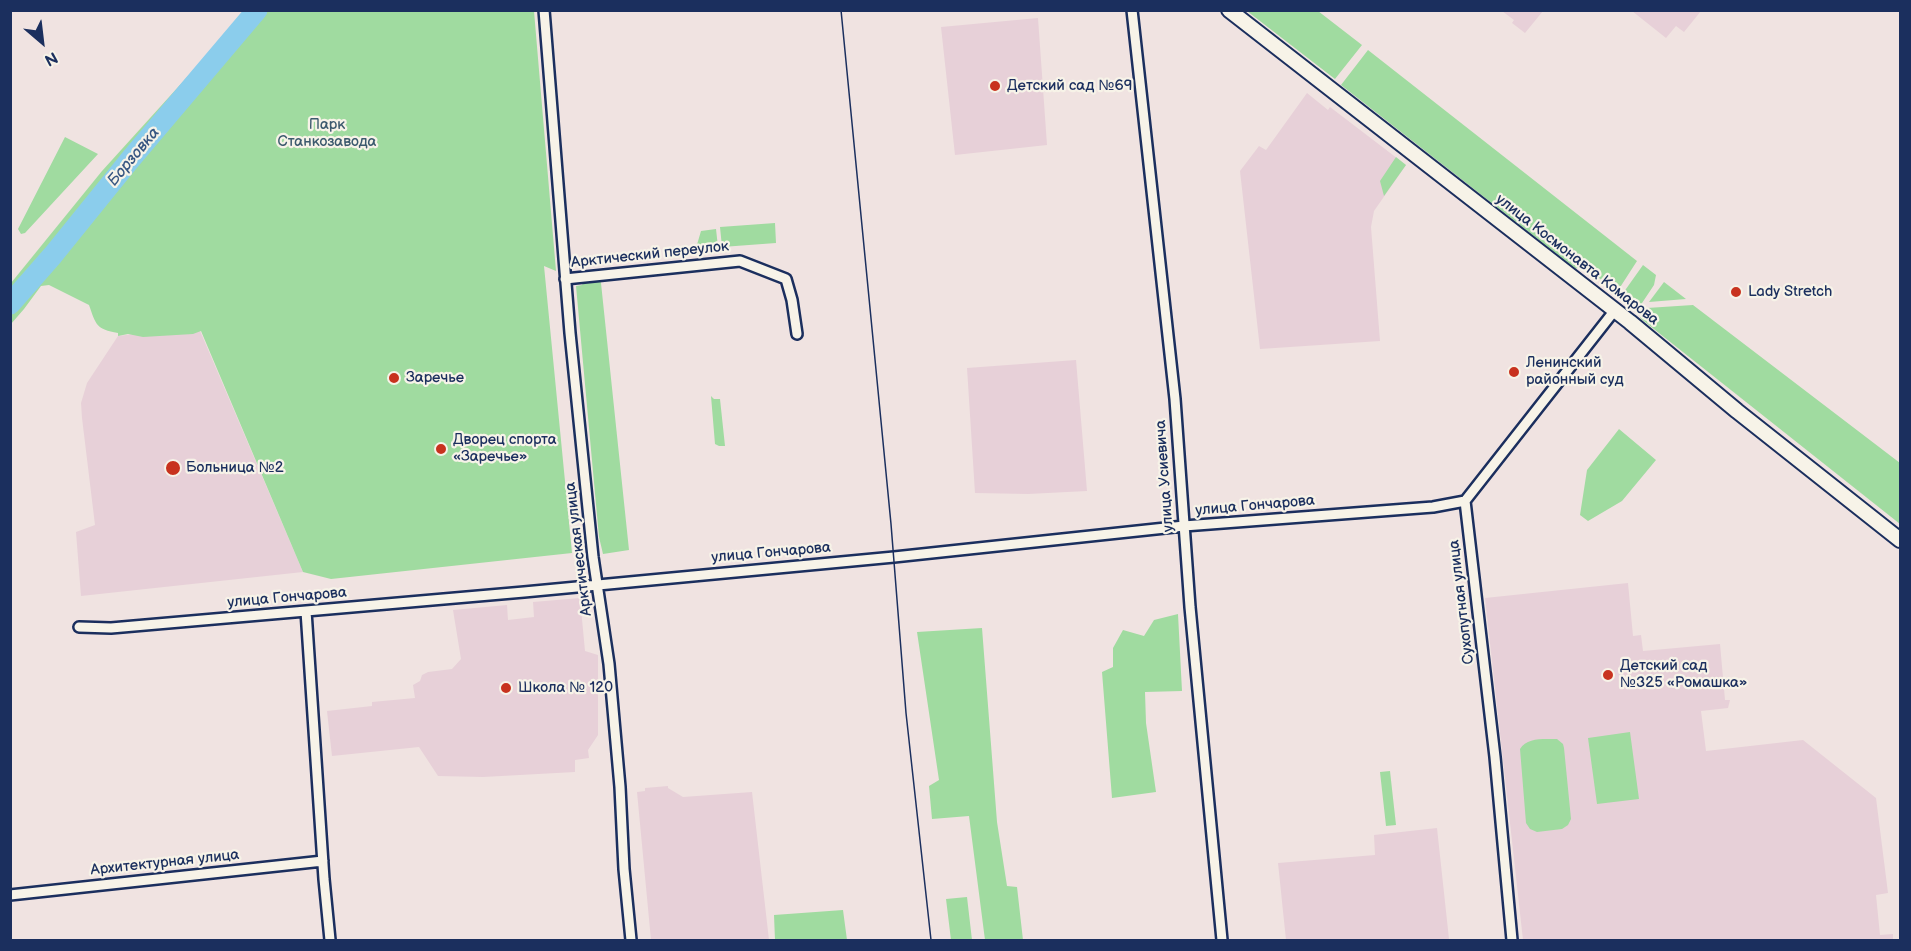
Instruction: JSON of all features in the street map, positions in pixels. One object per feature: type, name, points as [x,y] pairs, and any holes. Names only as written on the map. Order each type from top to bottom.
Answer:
[{"type":"street","name":"Арктическая улица","points":[[544,10],[565,279],[593,557],[612,697],[631,940]]},
{"type":"street","name":"улица Усиевича","points":[[1132,10],[1175,399],[1193,642],[1222,940]]},
{"type":"street","name":"улица Космонавта Комарова","points":[[1229,10],[1614,310],[1900,540]]},
{"type":"street","name":"Арктический переулок","points":[[565,279],[740,261],[786,279],[797,334]]},
{"type":"street","points":[[1465,501],[1614,310]]},
{"type":"street","name":"улица Гончарова","points":[[79,627],[111,628],[598,585],[1184,526],[1433,507],[1465,501]]},
{"type":"street","name":"Сухопутная улица","points":[[1465,501],[1492,733],[1512,940]]},
{"type":"street","points":[[306,611],[330,940]]},
{"type":"street","name":"Архитектурная улица","points":[[10,895],[323,861]]},
{"type":"shaded area","points":[[1502,11],[1543,11],[1525,33]]},
{"type":"shaded area","points":[[1632,11],[1701,11],[1684,32],[1676,26],[1666,38]]},
{"type":"shaded area","name":"Детский сад №69","points":[[1038,18],[1047,145],[955,155],[941,27]]},
{"type":"shaded area","points":[[1307,93],[1328,110],[1330,107],[1406,165],[1374,211],[1371,227],[1380,341],[1260,349],[1240,171],[1259,146],[1266,150]]},
{"type":"shaded area","name":"Больница №2","points":[[198,326],[303,572],[81,596],[76,532],[95,525],[81,403],[87,383],[118,336]]},
{"type":"shaded area","points":[[1076,360],[1087,491],[1028,494],[975,493],[967,368]]},
{"type":"shaded area","points":[[1628,583],[1633,636],[1641,635],[1643,651],[1720,644],[1725,700],[1730,700],[1728,708],[1701,711],[1706,751],[1803,740],[1876,798],[1888,893],[1876,895],[1880,935],[1893,934],[1893,940],[1523,940],[1485,598]]},
{"type":"shaded area","name":"Школа № 120","points":[[580,598],[585,651],[598,655],[598,735],[588,750],[589,758],[575,760],[575,772],[483,777],[438,776],[419,747],[332,756],[327,711],[372,706],[372,702],[415,698],[413,685],[420,681],[422,675],[452,669],[461,659],[453,610],[507,605],[508,620],[534,617],[533,602]]},
{"type":"shaded area","points":[[668,786],[683,797],[752,792],[769,940],[651,940],[637,792],[645,791],[645,788]]},
{"type":"shaded area","points":[[1437,828],[1449,939],[1286,940],[1278,863],[1375,855],[1374,835]]},
{"type":"green space","name":"Парк Станкозавода","points":[[247,11],[534,11],[556,271],[544,266],[572,553],[331,579],[303,572],[201,331],[193,334],[118,336],[118,333],[105,330],[98,325],[89,305],[49,285],[41,286],[11,324],[11,283],[102,171]]},
{"type":"green space","points":[[1247,11],[1318,11],[1362,45],[1335,79]]},
{"type":"green space","points":[[1368,50],[1637,261],[1617,292],[1581,264],[1576,269],[1341,85]]},
{"type":"green space","points":[[65,137],[98,154],[25,233],[21,234],[18,229]]},
{"type":"green space","points":[[1396,157],[1406,165],[1384,196],[1380,181]]},
{"type":"green space","points":[[775,223],[776,243],[722,247],[720,227]]},
{"type":"green space","points":[[716,229],[718,247],[696,248],[701,231]]},
{"type":"green space","points":[[1643,265],[1656,275],[1654,285],[1638,309],[1621,296]]},
{"type":"green space","points":[[585,280],[600,280],[601,283],[629,550],[603,554],[599,537],[576,286],[582,285]]},
{"type":"green space","points":[[1664,282],[1686,299],[1649,302]]},
{"type":"green space","points":[[1693,305],[1900,463],[1900,524],[1640,318],[1647,308]]},
{"type":"green space","points":[[711,396],[714,399],[720,399],[725,446],[715,444]]},
{"type":"green space","points":[[1619,429],[1656,460],[1622,501],[1588,521],[1580,515],[1587,470]]},
{"type":"green space","points":[[1178,614],[1182,691],[1145,692],[1146,723],[1156,792],[1112,798],[1102,672],[1113,667],[1113,648],[1123,630],[1144,636],[1154,620]]},
{"type":"green space","points":[[982,628],[997,822],[1007,886],[1017,887],[1023,940],[985,940],[969,816],[932,819],[929,786],[939,780],[917,632]]},
{"type":"green space","points":[[1630,732],[1639,799],[1597,804],[1588,738]]},
{"type":"green space","points":[[1557,739],[1564,748],[1571,819],[1562,829],[1537,832],[1530,829],[1526,823],[1520,749],[1527,742]]},
{"type":"green space","points":[[1390,771],[1396,825],[1386,826],[1380,772]]},
{"type":"green space","points":[[967,897],[972,940],[951,940],[946,899]]},
{"type":"green space","points":[[843,910],[847,940],[775,940],[774,915]]},
{"type":"waterway","name":"Борзовка","points":[[10,304],[257,10]]},
{"type":"tram line","points":[[841,10],[891,524],[906,713],[931,940]]},
{"type":"place","name":"Детский сад №69","points":[[995,86]]},
{"type":"place","name":"Lady Stretch","points":[[1736,292]]},
{"type":"place","name":"Ленинский районный суд","points":[[1514,372]]},
{"type":"place","name":"Заречье","points":[[394,378]]},
{"type":"place","name":"Дворец спорта «Заречье»","points":[[441,449]]},
{"type":"place","name":"Больница №2","points":[[173,468]]},
{"type":"place","name":"Детский сад №325 «Ромашка»","points":[[1608,675]]},
{"type":"place","name":"Школа № 120","points":[[506,688]]}]
